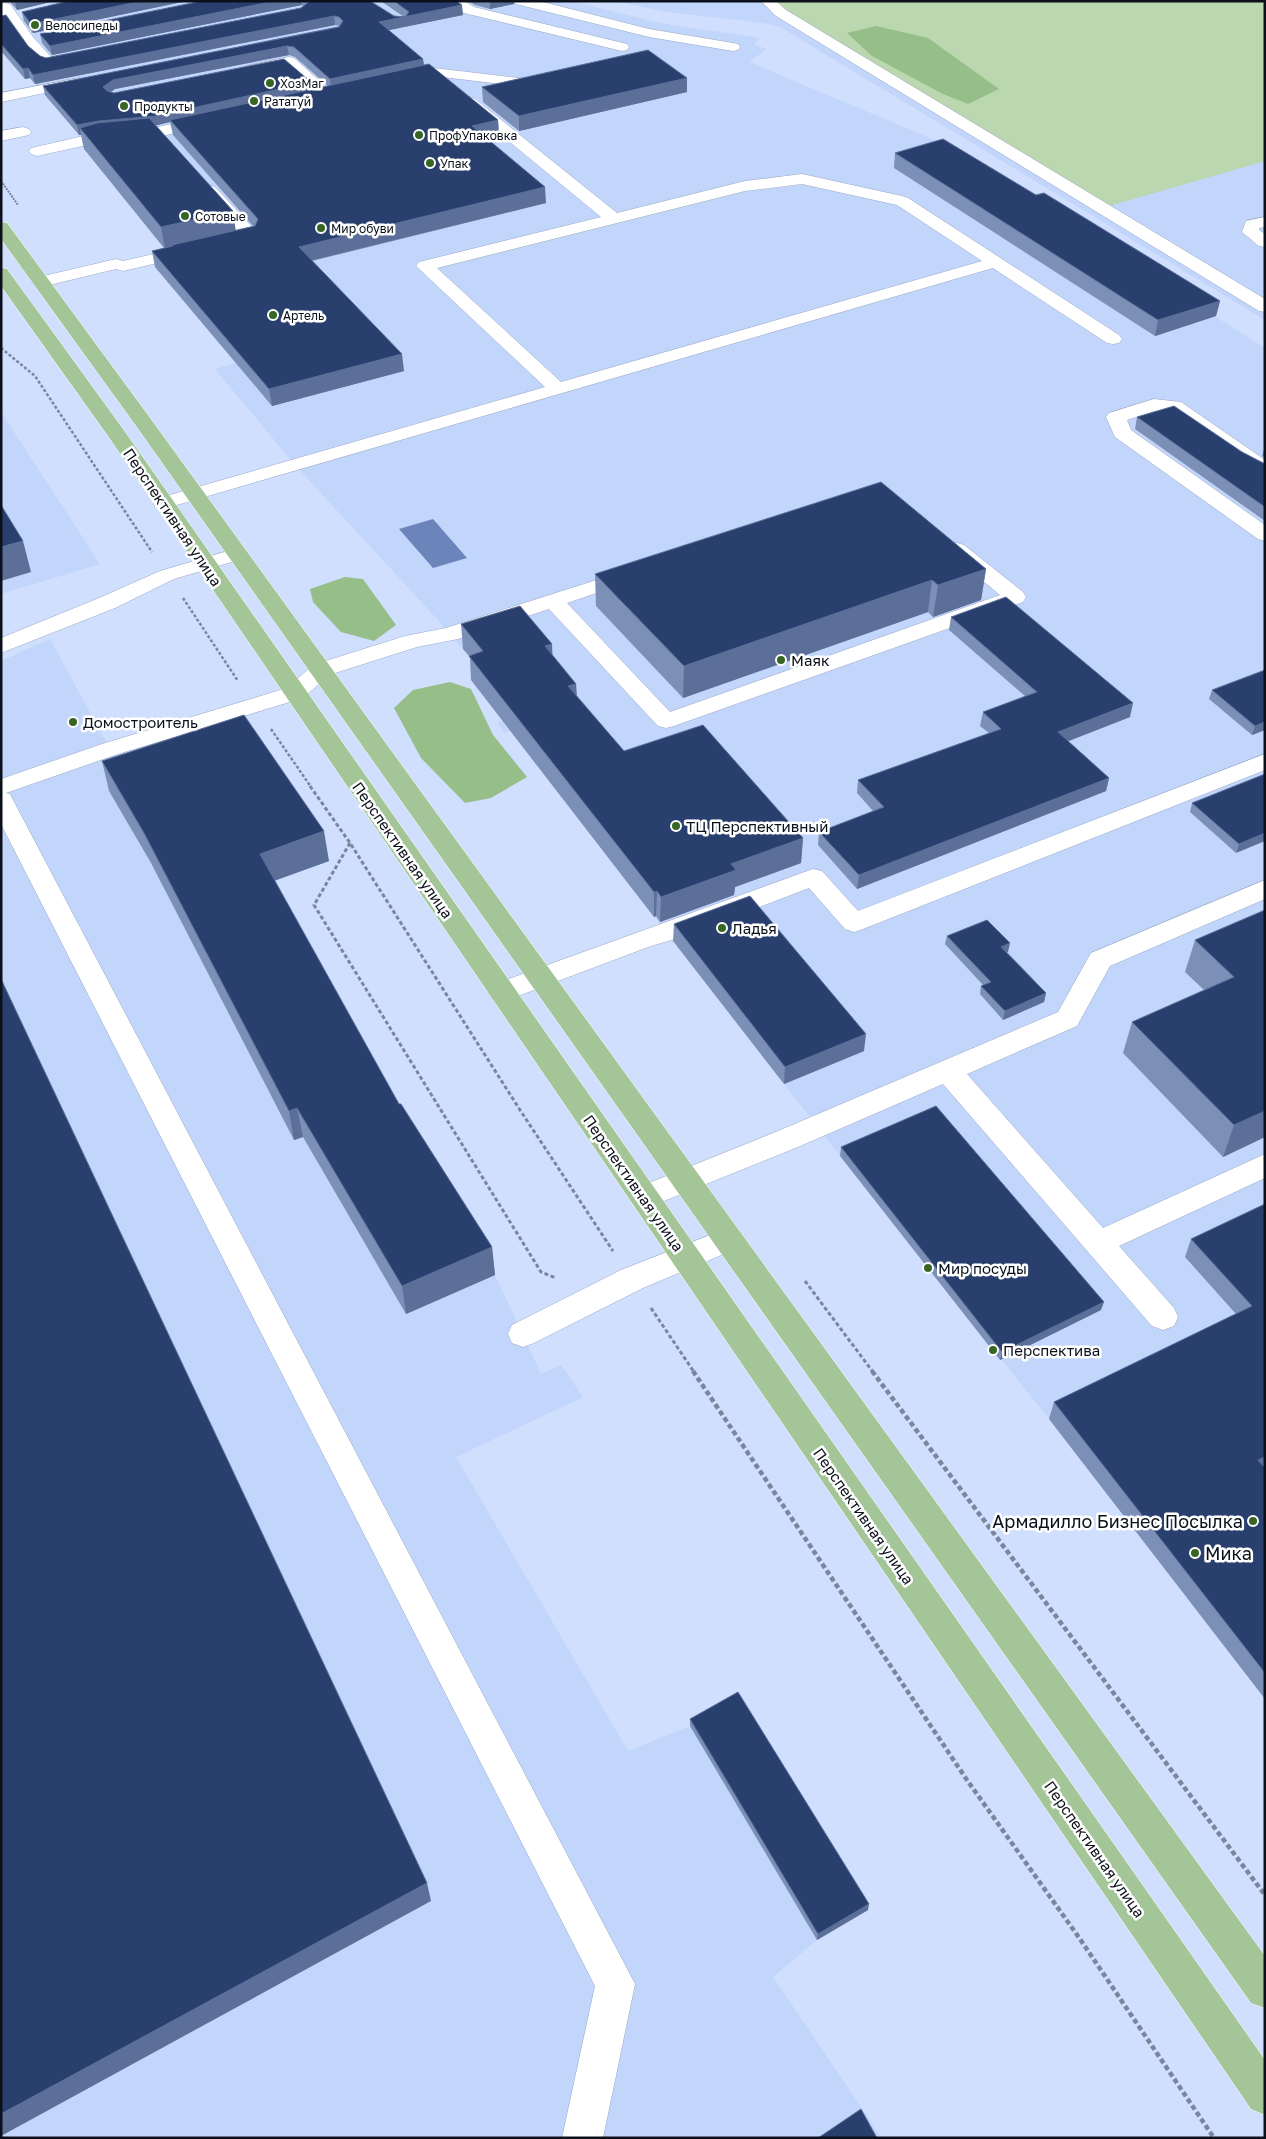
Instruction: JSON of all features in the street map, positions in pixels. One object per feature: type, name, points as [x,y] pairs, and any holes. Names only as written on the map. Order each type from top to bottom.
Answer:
[{"type":"main road","name":"Перспективная улица","points":[[1,227],[195,494],[1265,1989]]},
{"type":"main road","name":"Перспективная улица","points":[[1,273],[164,503],[1265,2095]]},
{"type":"street","points":[[454,1],[469,10],[622,48]]},
{"type":"street","points":[[521,1],[649,33],[733,48]]},
{"type":"street","points":[[768,1],[789,18],[1265,307]]},
{"type":"street","points":[[4,15],[29,13]]},
{"type":"street","points":[[4,15],[48,62],[95,52]]},
{"type":"street","points":[[28,40],[47,36]]},
{"type":"street","points":[[240,71],[289,61],[327,95]]},
{"type":"street","points":[[434,72],[614,218]]},
{"type":"street","points":[[390,82],[434,72],[526,83],[562,75]]},
{"type":"street","points":[[1,98],[97,79]]},
{"type":"street","points":[[308,99],[345,91]]},
{"type":"street","points":[[37,151],[101,137],[163,138],[223,118]]},
{"type":"street","points":[[1,136],[23,132]]},
{"type":"street","points":[[41,282],[116,264],[123,266],[251,236],[198,177]]},
{"type":"street","points":[[558,389],[424,266],[745,186],[802,179],[902,201],[1113,339]]},
{"type":"street","points":[[1265,222],[1252,226],[1249,229],[1250,232],[1265,242]]},
{"type":"street","points":[[164,503],[996,262]]},
{"type":"street","points":[[1265,469],[1174,406],[1154,405],[1116,417],[1122,434],[1265,535]]},
{"type":"street","points":[[553,600],[666,722],[1015,597],[940,535]]},
{"type":"street","points":[[1,646],[107,603],[167,575],[238,554]]},
{"type":"street","points":[[1,788],[110,748],[294,693],[320,670],[413,641],[450,634],[646,570]]},
{"type":"street","points":[[501,992],[644,938],[666,933],[812,877],[854,923],[1265,761]]},
{"type":"street","points":[[1,800],[615,1984],[582,2138]]},
{"type":"street","points":[[644,1197],[1068,1019],[1100,960],[1265,889]]},
{"type":"street","points":[[947,1070],[1163,1317]]},
{"type":"street","points":[[1098,1243],[1265,1164]]},
{"type":"street","points":[[523,1334],[632,1279],[728,1240]]},
{"type":"path","points":[[1,348],[34,376],[254,706],[350,843],[520,1110],[966,1780],[1080,1938],[1214,2138]]},
{"type":"path","points":[[350,843],[314,905],[541,1272],[598,1296]]},
{"type":"shaded area","points":[[46,1],[571,1],[660,23],[760,38],[754,45],[767,49],[749,62],[930,138],[956,152],[1265,348],[1265,1699],[1049,1419],[840,1156],[510,731],[505,733],[497,723],[508,719],[484,689],[479,691],[471,680],[485,676],[438,620],[295,465],[215,369],[236,363],[155,267],[170,255],[84,149],[107,144],[51,103],[30,78],[25,79],[1,51],[1,22],[59,10]]},
{"type":"shaded area","points":[[614,1],[1265,1],[1265,320],[780,27],[764,23],[667,12]]},
{"type":"shaded area","points":[[1,412],[100,564],[1,594]]},
{"type":"shaded area","points":[[433,519],[467,558],[433,568],[399,529]]},
{"type":"shaded area","points":[[50,639],[129,784],[249,744],[329,861],[266,884],[495,1275],[541,1374],[561,1365],[583,1397],[456,1457],[628,1751],[690,1726],[737,1699],[868,1910],[817,1940],[773,1977],[882,2138],[1,2138],[1,661]]},
{"type":"green space","points":[[776,1],[1265,1],[1265,161],[1106,207],[794,18]]},
{"type":"green space","points":[[876,26],[928,38],[999,89],[968,104],[943,94],[872,56],[847,33]]},
{"type":"green space","points":[[345,577],[363,579],[396,625],[374,641],[341,632],[313,602],[310,589]]},
{"type":"green space","points":[[450,682],[471,689],[493,735],[527,777],[491,798],[465,803],[421,758],[394,708],[413,690]]},
{"type":"building","points":[[69,1],[142,1],[31,24],[22,12]]},
{"type":"building","points":[[202,1],[275,1],[50,46],[40,34]]},
{"type":"building","points":[[310,1],[370,1],[394,16],[404,17],[379,22],[423,59],[330,79],[294,47],[287,46],[113,80],[103,87],[107,91],[114,93],[284,59],[311,82],[156,116],[77,125],[43,86],[339,27],[343,21],[339,17],[334,16],[33,75],[28,68],[23,69],[1,44],[1,16],[6,15],[28,46],[40,56],[46,58],[301,8]]},
{"type":"building","points":[[394,1],[456,1],[462,5],[405,17],[409,12]]},
{"type":"building","points":[[648,50],[687,78],[519,116],[482,87]]},
{"type":"building","points":[[429,64],[498,120],[472,126],[545,187],[299,247],[402,354],[269,389],[152,251],[255,226],[258,219],[170,120]]},
{"type":"building","points":[[149,118],[233,211],[161,227],[80,128],[97,123]]},
{"type":"building","points":[[943,139],[1036,195],[1044,193],[1220,301],[1158,320],[895,153]]},
{"type":"building","points":[[1174,406],[1242,452],[1265,464],[1265,507],[1137,417]]},
{"type":"building","points":[[881,482],[986,569],[938,585],[932,580],[684,666],[595,574]]},
{"type":"building","points":[[1,505],[23,541],[1,547]]},
{"type":"building","points":[[1006,597],[1133,703],[1058,732],[1109,778],[859,875],[819,832],[884,807],[858,780],[1001,729],[983,712],[1037,692],[951,617]]},
{"type":"building","points":[[520,606],[552,644],[545,646],[576,684],[568,686],[624,751],[703,725],[803,838],[731,864],[736,870],[661,897],[657,891],[654,892],[469,656],[483,651],[461,624]]},
{"type":"building","points":[[1265,670],[1265,722],[1255,726],[1212,690]]},
{"type":"building","points":[[244,715],[324,831],[260,854],[399,1104],[401,1104],[492,1247],[402,1286],[297,1108],[289,1111],[144,833],[102,761]]},
{"type":"building","points":[[1265,774],[1265,833],[1239,844],[1192,803]]},
{"type":"building","points":[[750,896],[866,1034],[785,1067],[674,924]]},
{"type":"building","points":[[1265,910],[1265,1111],[1234,1125],[1132,1022],[1234,977],[1195,940]]},
{"type":"building","points":[[987,920],[1010,943],[1001,947],[1046,993],[1005,1011],[981,986],[991,982],[947,936]]},
{"type":"building","points":[[1,979],[427,1883],[1,2114]]},
{"type":"building","points":[[936,1106],[1104,1302],[1002,1352],[841,1147]]},
{"type":"building","points":[[1265,1204],[1265,1457],[1258,1460],[1265,1468],[1265,1673],[1054,1402],[1252,1306],[1191,1239]]},
{"type":"building","points":[[738,1692],[869,1904],[818,1934],[690,1719]]},
{"type":"building","points":[[861,2109],[877,2138],[818,2138]]},
{"type":"place","name":"Велосипеды","points":[[35,25]]},
{"type":"place","name":"ХозМаг","points":[[270,83]]},
{"type":"place","name":"Рататуй","points":[[254,101]]},
{"type":"place","name":"Продукты","points":[[124,106]]},
{"type":"place","name":"ПрофУпаковка","points":[[419,135]]},
{"type":"place","name":"Упак","points":[[430,163]]},
{"type":"place","name":"Сотовые","points":[[185,216]]},
{"type":"place","name":"Мир обуви","points":[[321,228]]},
{"type":"place","name":"Артель","points":[[273,315]]},
{"type":"place","name":"Маяк","points":[[781,660]]},
{"type":"place","name":"Домостроитель","points":[[73,722]]},
{"type":"place","name":"ТЦ Перспективный","points":[[676,826]]},
{"type":"place","name":"Ладья","points":[[722,928]]},
{"type":"place","name":"Мир посуды","points":[[928,1268]]},
{"type":"place","name":"Перспектива","points":[[993,1350]]},
{"type":"place","name":"Армадилло Бизнес Посылка","points":[[1253,1521]]},
{"type":"place","name":"Мика","points":[[1195,1553]]}]
